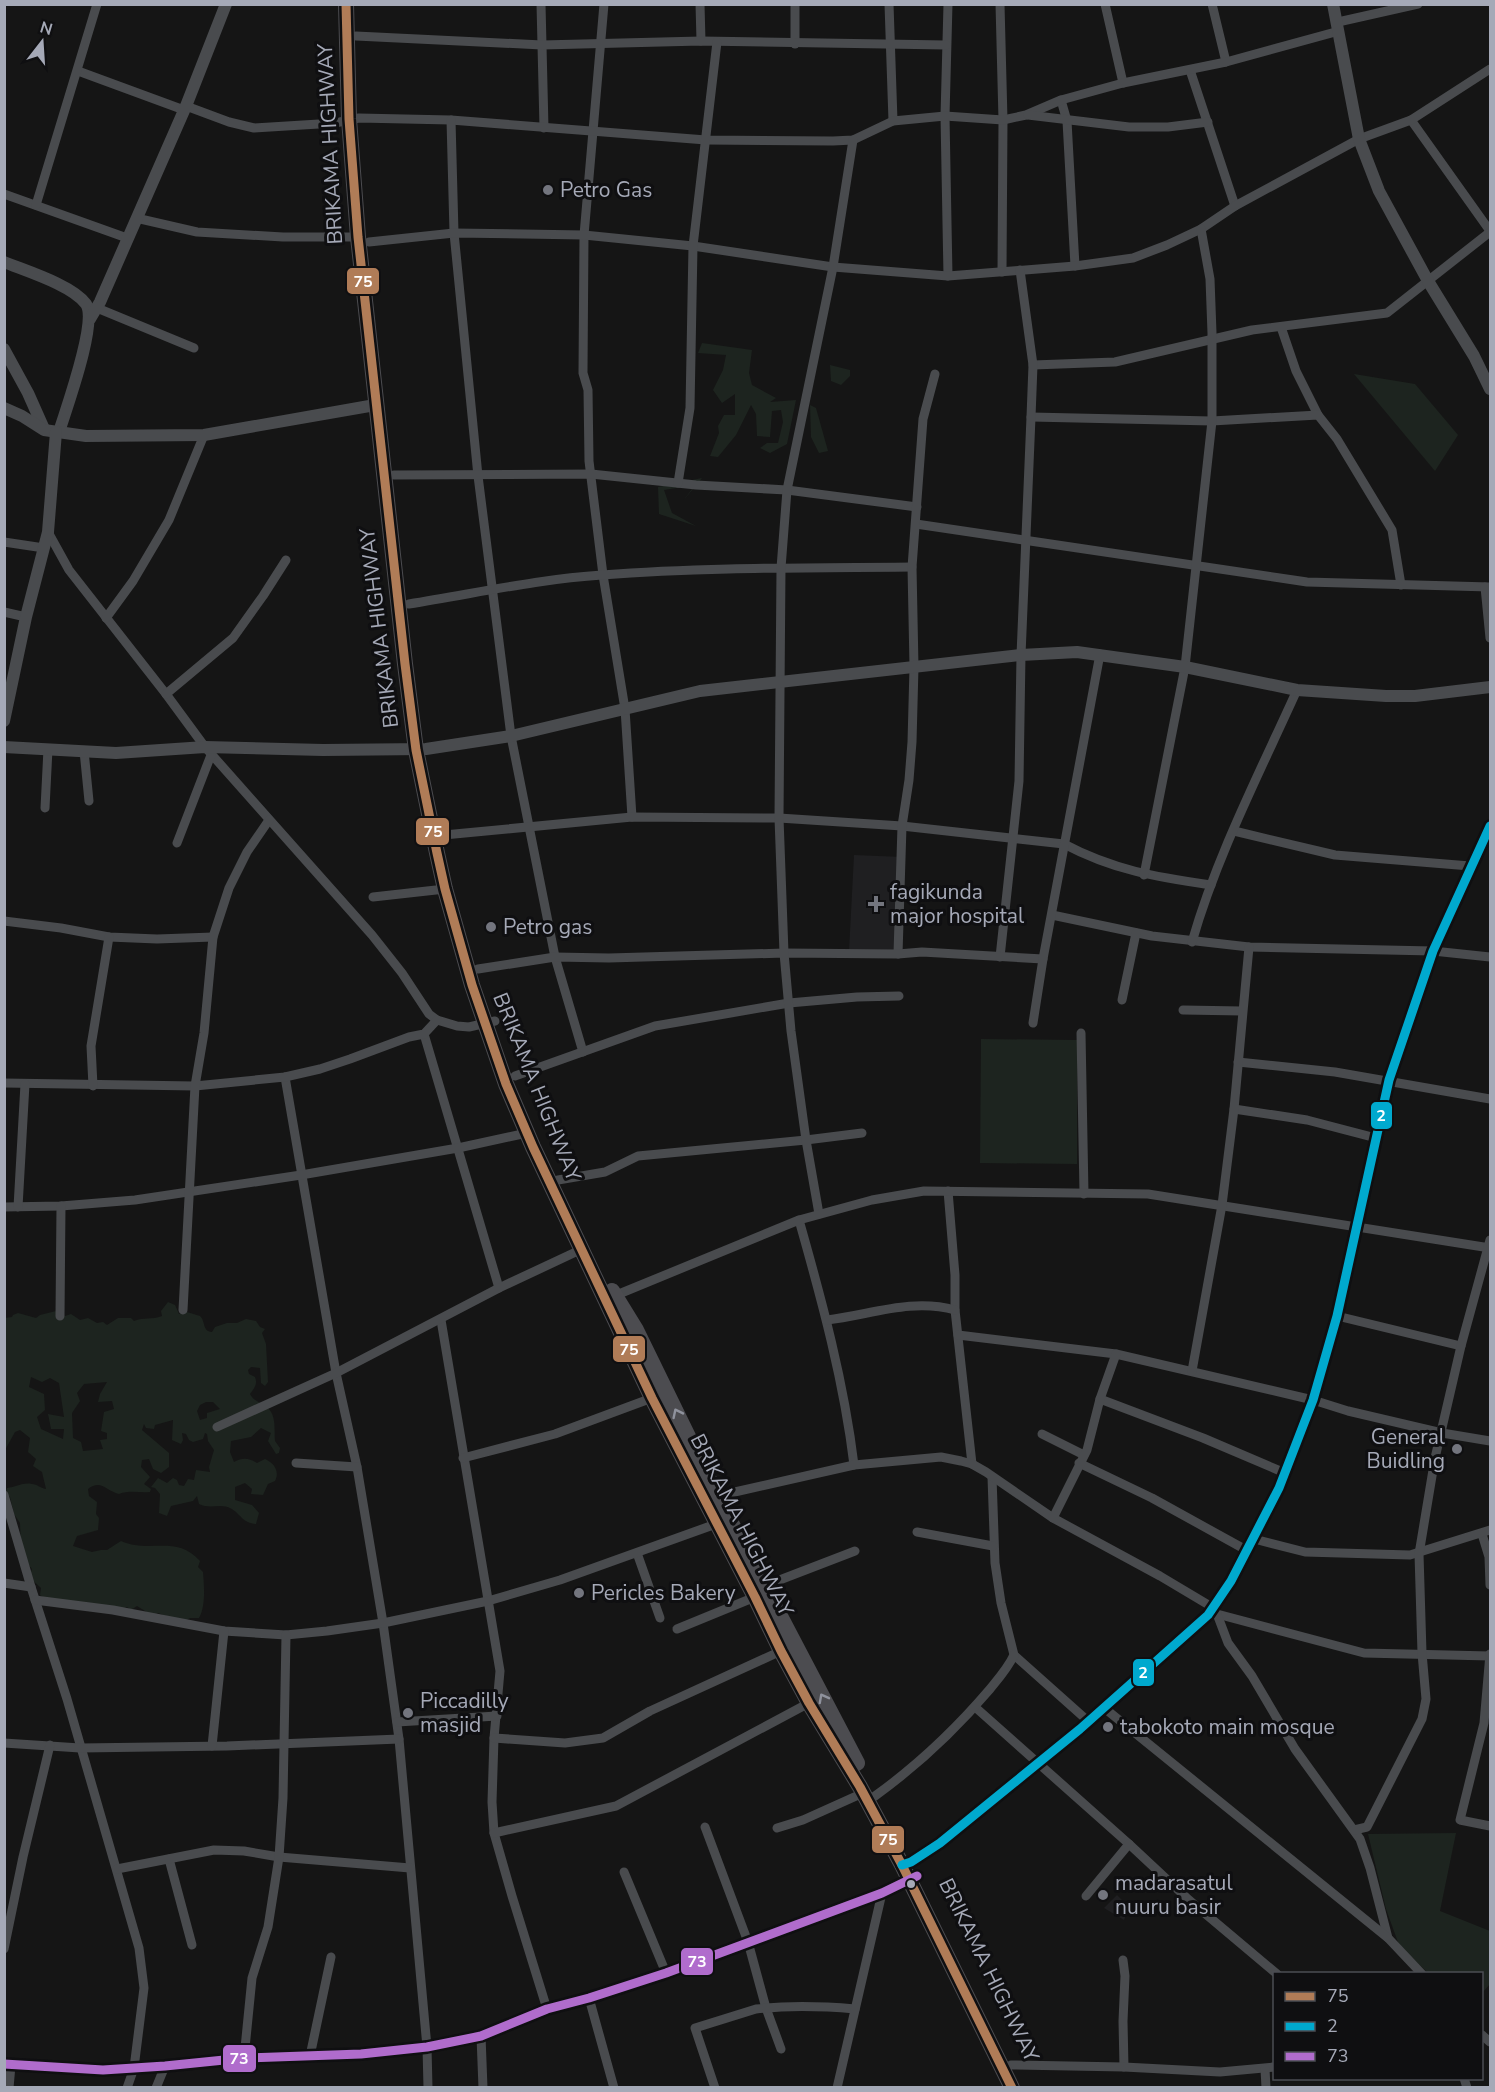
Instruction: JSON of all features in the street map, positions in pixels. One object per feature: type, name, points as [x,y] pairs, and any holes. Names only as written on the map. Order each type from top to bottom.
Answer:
[{"type":"highway","name":"BRIKAMA HIGHWAY","points":[[346,4],[375,405],[421,750],[445,889],[490,1022],[515,1076],[539,1139],[614,1296],[652,1398],[716,1524],[759,1591],[910,1871],[1021,2088]]},
{"type":"highway","name":"BRIKAMA HIGHWAY","points":[[354,119],[355,4]]},
{"type":"highway","name":"BRIKAMA HIGHWAY","points":[[363,240],[409,604],[421,750],[506,1084],[580,1250],[629,1334],[717,1496],[759,1591],[781,1651],[809,1703],[869,1795]]},
{"type":"highway","name":"BRIKAMA HIGHWAY","points":[[910,1871],[1012,2088]]},
{"type":"street","points":[[36,205],[97,4]]},
{"type":"street","points":[[4,722],[26,616],[48,532],[53,432],[81,357],[90,319],[97,308],[185,108],[226,4]]},
{"type":"street","points":[[541,4],[544,128]]},
{"type":"street","points":[[604,4],[584,235],[583,373],[588,390],[591,474],[603,575],[625,708],[632,817]]},
{"type":"street","points":[[700,4],[701,41]]},
{"type":"street","points":[[795,4],[795,44]]},
{"type":"street","points":[[889,4],[893,121]]},
{"type":"street","points":[[948,4],[945,116],[948,276]]},
{"type":"street","points":[[1000,4],[1003,120],[1002,272]]},
{"type":"street","points":[[1105,4],[1123,83]]},
{"type":"street","points":[[1212,4],[1226,62]]},
{"type":"street","points":[[1333,4],[1359,139],[1379,191],[1491,389]]},
{"type":"street","points":[[78,70],[185,108],[254,128],[335,123],[354,119],[451,120],[706,140],[833,141],[853,140],[893,121],[945,116],[1003,120],[1026,115],[1061,100],[1123,83],[1226,62],[1338,26],[1418,4]]},
{"type":"street","points":[[356,36],[542,45],[701,41],[946,45]]},
{"type":"street","points":[[678,483],[690,408],[693,246],[717,42]]},
{"type":"street","points":[[136,218],[197,232],[283,237],[363,240],[454,233],[584,235],[693,246],[833,267],[948,276],[1075,266],[1133,258],[1201,229],[1235,206],[1359,139],[1412,120],[1491,69]]},
{"type":"street","points":[[1190,70],[1235,206]]},
{"type":"street","points":[[1061,100],[1067,121],[1075,266]]},
{"type":"street","points":[[1026,115],[1139,127],[1168,127],[1208,122]]},
{"type":"street","points":[[451,120],[454,233],[478,476],[511,736],[555,957],[583,1052]]},
{"type":"street","points":[[1033,365],[1115,362],[1252,330],[1387,313],[1491,231],[1412,120]]},
{"type":"street","points":[[819,1214],[806,1140],[784,953],[779,818],[781,568],[787,490],[833,267],[853,140]]},
{"type":"street","points":[[4,194],[127,238]]},
{"type":"street","points":[[1144,875],[1185,667],[1212,421],[1210,279],[1201,229]]},
{"type":"street","points":[[4,262],[79,296],[87,305],[90,319]]},
{"type":"street","points":[[1000,957],[1019,781],[1021,655],[1033,365],[1020,270]]},
{"type":"street","points":[[97,308],[194,348]]},
{"type":"street","points":[[1281,327],[1296,371],[1318,415],[1337,439],[1392,530],[1401,585]]},
{"type":"street","points":[[4,350],[53,432]]},
{"type":"street","points":[[898,954],[902,826],[909,780],[914,667],[912,567],[923,418],[935,374]]},
{"type":"street","points":[[4,408],[53,432],[86,436],[204,435],[375,405]]},
{"type":"street","points":[[1031,417],[1212,421],[1318,415]]},
{"type":"street","points":[[106,618],[133,581],[169,520],[204,435]]},
{"type":"street","points":[[394,475],[591,474],[678,483],[787,490],[917,507]]},
{"type":"street","points":[[916,524],[1307,582],[1488,587],[1491,638]]},
{"type":"street","points":[[48,532],[69,570],[208,751],[372,935],[402,973],[422,1005],[437,1020],[457,1026],[469,1027],[490,1022]]},
{"type":"street","points":[[4,542],[44,548]]},
{"type":"street","points":[[166,694],[233,638],[286,560]]},
{"type":"street","points":[[409,604],[549,580],[603,575],[781,568],[912,567]]},
{"type":"street","points":[[4,612],[26,616]]},
{"type":"street","points":[[4,747],[116,753],[421,750],[511,736],[700,690],[1021,655],[1077,652],[1185,667],[1297,690],[1406,696],[1491,687]]},
{"type":"street","points":[[1033,1023],[1100,654]]},
{"type":"street","points":[[1192,942],[1211,885],[1233,831],[1297,690]]},
{"type":"street","points":[[45,808],[48,749]]},
{"type":"street","points":[[84,751],[89,801]]},
{"type":"street","points":[[177,843],[208,751]]},
{"type":"street","points":[[444,835],[530,829],[632,817],[779,818],[902,826],[1064,844],[1087,856],[1144,875],[1211,885]]},
{"type":"street","points":[[183,1310],[195,1086],[204,1033],[213,936],[229,888],[247,852],[269,820]]},
{"type":"street","points":[[9,2088],[8,2065],[84,2069],[134,2068],[244,2058],[395,2052],[481,2036],[547,2009],[666,1973],[882,1893],[1038,1764],[1215,1611],[1254,1539],[1285,1473],[1313,1400],[1337,1316],[1389,1080],[1432,951],[1470,866],[1491,826]]},
{"type":"street","points":[[1233,831],[1335,855],[1470,866]]},
{"type":"street","points":[[373,897],[445,889]]},
{"type":"street","points":[[1052,915],[1136,933],[1249,948],[1432,951],[1491,957]]},
{"type":"street","points":[[4,921],[109,937],[157,939],[213,936]]},
{"type":"street","points":[[1122,1000],[1136,933]]},
{"type":"street","points":[[93,1086],[91,1046],[109,937]]},
{"type":"street","points":[[1192,1371],[1222,1205],[1234,1110],[1249,948]]},
{"type":"street","points":[[477,969],[555,957],[922,952],[1043,959]]},
{"type":"street","points":[[515,1076],[655,1026],[789,1004],[857,997],[898,996]]},
{"type":"street","points":[[1183,1010],[1242,1011]]},
{"type":"street","points":[[4,1083],[195,1086],[285,1077],[320,1069],[409,1037],[424,1034],[437,1020]]},
{"type":"street","points":[[1081,1033],[1084,1194]]},
{"type":"street","points":[[424,1034],[499,1288]]},
{"type":"street","points":[[1238,1062],[1335,1072],[1491,1099]]},
{"type":"street","points":[[285,1077],[336,1373],[357,1467],[383,1623],[399,1739],[427,2047],[428,2088]]},
{"type":"street","points":[[18,1207],[25,1084]]},
{"type":"street","points":[[1234,1110],[1307,1120],[1376,1138]]},
{"type":"street","points":[[4,1207],[62,1206],[135,1200],[301,1175],[458,1148],[527,1133]]},
{"type":"street","points":[[558,1180],[605,1172],[638,1156],[862,1133]]},
{"type":"street","points":[[614,1296],[799,1220],[872,1200],[924,1191],[1148,1194],[1280,1216],[1490,1245],[1488,1264],[1461,1347],[1435,1458],[1419,1554],[1426,1699],[1422,1719],[1367,1827],[1362,1844]]},
{"type":"street","points":[[948,1191],[955,1275],[955,1310],[972,1464]]},
{"type":"street","points":[[60,1316],[62,1206]]},
{"type":"street","points":[[799,1220],[827,1320],[848,1414],[854,1465]]},
{"type":"street","points":[[217,1427],[336,1373],[499,1288],[580,1250]]},
{"type":"street","points":[[827,1320],[885,1308],[938,1306],[955,1310]]},
{"type":"street","points":[[1337,1316],[1461,1347]]},
{"type":"street","points":[[441,1320],[500,1671],[494,1738],[492,1802],[494,1833],[547,2009]]},
{"type":"street","points":[[958,1335],[1116,1354],[1442,1433],[1491,1441]]},
{"type":"street","points":[[1053,1518],[1092,1433],[1100,1400],[1116,1354]]},
{"type":"street","points":[[463,1458],[555,1434],[652,1398]]},
{"type":"street","points":[[1100,1400],[1203,1438],[1285,1473]]},
{"type":"street","points":[[1042,1434],[1082,1459],[1248,1551]]},
{"type":"street","points":[[717,1496],[854,1465],[941,1457],[972,1464],[1053,1518],[1160,1576],[1215,1611],[1364,1653],[1490,1655],[1487,1724],[1460,1820],[1491,1826]]},
{"type":"street","points":[[296,1463],[357,1467]]},
{"type":"street","points":[[992,1477],[993,1546],[1001,1603],[1014,1655],[1088,1721]]},
{"type":"street","points":[[4,1495],[67,1699],[139,1948],[144,1988],[134,2068],[127,2088]]},
{"type":"street","points":[[35,1600],[113,1610],[224,1631],[286,1635],[383,1623],[488,1601],[560,1580],[716,1524]]},
{"type":"street","points":[[1254,1539],[1305,1552],[1410,1555],[1488,1531],[1491,1585]]},
{"type":"street","points":[[917,1532],[993,1546]]},
{"type":"street","points":[[677,1629],[759,1591],[855,1551]]},
{"type":"street","points":[[636,1553],[660,1618]]},
{"type":"street","points":[[4,1583],[31,1587]]},
{"type":"street","points":[[1215,1611],[1228,1643],[1252,1676],[1294,1749],[1362,1844],[1388,1938]]},
{"type":"street","points":[[212,1746],[224,1631]]},
{"type":"street","points":[[244,2058],[252,1978],[268,1927],[279,1857],[286,1635]]},
{"type":"street","points":[[494,1738],[565,1743],[603,1738],[650,1712],[781,1651]]},
{"type":"street","points":[[777,1828],[869,1795],[910,1771],[975,1707],[1010,1664],[1014,1655]]},
{"type":"street","points":[[494,1833],[616,1806],[809,1703]]},
{"type":"street","points":[[975,1707],[1190,1900],[1275,1972]]},
{"type":"street","points":[[1103,1707],[1388,1938],[1420,1972]]},
{"type":"street","points":[[397,1722],[497,1716]]},
{"type":"street","points":[[4,1743],[80,1748],[399,1739]]},
{"type":"street","points":[[4,1949],[50,1745]]},
{"type":"street","points":[[705,1827],[748,1942],[766,2008],[781,2049]]},
{"type":"street","points":[[1354,1830],[1367,1827]]},
{"type":"street","points":[[1086,1896],[1129,1844]]},
{"type":"street","points":[[117,1869],[214,1850],[410,1868]]},
{"type":"street","points":[[169,1859],[192,1945]]},
{"type":"street","points":[[624,1872],[666,1973]]},
{"type":"street","points":[[837,2088],[882,1893]]},
{"type":"street","points":[[310,2056],[331,1957]]},
{"type":"street","points":[[1123,1960],[1125,2067]]},
{"type":"street","points":[[589,1998],[614,2088]]},
{"type":"street","points":[[715,2088],[695,2028],[756,2009],[799,2005],[855,2009]]},
{"type":"street","points":[[481,2036],[483,2088]]},
{"type":"street","points":[[1011,2065],[1221,2072],[1270,2068],[1266,2088]]},
{"type":"street","points":[[156,2088],[165,2066]]},
{"type":"shaded area","points":[[702,343],[752,350],[749,373],[752,385],[776,398],[770,402],[796,400],[787,444],[770,453],[760,448],[767,443],[778,443],[783,422],[781,410],[772,411],[770,437],[757,436],[756,414],[751,405],[736,435],[718,457],[710,456],[719,433],[718,426],[724,415],[735,415],[735,394],[722,403],[713,390],[723,370],[726,355],[698,353]]},
{"type":"shaded area","points":[[830,365],[850,370],[850,376],[841,385],[831,381]]},
{"type":"shaded area","points":[[1354,374],[1415,384],[1458,435],[1435,471]]},
{"type":"shaded area","points":[[810,405],[816,408],[828,451],[819,453],[811,437]]},
{"type":"shaded area","points":[[702,478],[683,501],[695,485],[664,490],[672,513],[696,526],[659,514],[658,487]]},
{"type":"shaded area","name":"fagikunda major hospital","points":[[854,855],[903,857],[897,954],[849,951]]},
{"type":"shaded area","points":[[981,1039],[1077,1040],[1077,1164],[980,1163]]},
{"type":"shaded area","points":[[168,1302],[175,1305],[179,1314],[187,1312],[200,1316],[205,1328],[212,1332],[215,1327],[246,1319],[256,1321],[260,1327],[265,1329],[262,1333],[266,1344],[268,1382],[265,1386],[261,1383],[260,1368],[251,1367],[248,1370],[249,1374],[255,1377],[256,1382],[250,1394],[269,1409],[274,1422],[275,1441],[280,1448],[279,1453],[276,1454],[268,1441],[271,1433],[261,1428],[251,1437],[231,1441],[230,1452],[234,1462],[246,1459],[257,1463],[265,1459],[273,1465],[276,1471],[275,1481],[268,1484],[263,1495],[251,1494],[252,1489],[245,1483],[235,1487],[235,1500],[252,1505],[259,1513],[256,1524],[245,1520],[228,1507],[199,1504],[197,1496],[193,1501],[171,1506],[167,1516],[159,1513],[160,1494],[151,1487],[158,1478],[167,1483],[173,1478],[179,1485],[184,1486],[188,1479],[194,1480],[196,1470],[210,1472],[209,1467],[214,1450],[205,1433],[203,1439],[193,1442],[182,1433],[181,1444],[172,1440],[173,1420],[155,1425],[154,1429],[146,1428],[144,1424],[142,1430],[169,1453],[169,1467],[161,1473],[153,1469],[149,1459],[142,1460],[141,1467],[150,1477],[144,1484],[151,1489],[150,1492],[119,1494],[100,1485],[88,1489],[89,1496],[97,1502],[98,1530],[77,1536],[73,1546],[92,1552],[107,1550],[121,1541],[142,1546],[172,1546],[182,1548],[200,1561],[198,1567],[203,1572],[204,1589],[201,1613],[199,1618],[190,1618],[183,1622],[158,1613],[153,1616],[137,1606],[131,1610],[127,1607],[121,1609],[46,1599],[40,1595],[41,1588],[29,1577],[32,1569],[27,1563],[21,1546],[20,1523],[14,1514],[10,1497],[5,1493],[7,1488],[26,1484],[34,1484],[46,1489],[42,1472],[33,1466],[36,1459],[28,1452],[30,1438],[20,1430],[15,1432],[5,1450],[5,1318],[18,1313],[36,1318],[56,1311],[65,1316],[71,1314],[80,1320],[88,1318],[107,1325],[118,1318],[131,1318],[134,1321],[162,1316],[161,1311]],"holes":[[[31,1377],[42,1382],[50,1378],[59,1383],[64,1417],[48,1414],[51,1429],[64,1429],[63,1439],[41,1429],[37,1417],[45,1410],[44,1394],[29,1387]],[[107,1382],[98,1402],[112,1401],[114,1409],[104,1412],[101,1431],[107,1433],[107,1439],[100,1440],[103,1449],[83,1451],[81,1442],[73,1438],[72,1413],[80,1401],[77,1393],[84,1384]],[[213,1402],[220,1409],[207,1413],[207,1418],[200,1420],[197,1411],[200,1405]]]},
{"type":"shaded area","points":[[1456,1833],[1440,1911],[1490,1931],[1490,1984],[1483,1992],[1483,1972],[1427,1972],[1399,1945],[1386,1909],[1368,1834]]},
{"type":"shaded area","points":[[1117,1895],[1129,1907],[1124,1920],[1104,1908]]},
{"type":"transit line","name":"75","points":[[346,4],[349,119],[358,237],[416,750],[445,889],[472,985],[506,1084],[533,1147],[652,1398],[781,1651],[809,1703],[860,1787],[902,1865],[1012,2088]]},
{"type":"transit line","name":"2","points":[[902,1865],[911,1862],[940,1843],[1080,1729],[1208,1615],[1231,1581],[1279,1488],[1313,1400],[1337,1316],[1389,1080],[1433,951],[1490,826]]},
{"type":"transit line","name":"73","points":[[4,2064],[103,2070],[244,2058],[361,2054],[427,2047],[481,2036],[547,2009],[666,1973],[882,1893],[917,1876]]},
{"type":"place","name":"Petro Gas","points":[[548,190]]},
{"type":"place","name":"fagikunda major hospital","points":[[876,904]]},
{"type":"place","name":"Petro gas","points":[[491,927]]},
{"type":"place","name":"General Buidling","points":[[1457,1449]]},
{"type":"place","name":"Pericles Bakery","points":[[579,1593]]},
{"type":"place","name":"Piccadilly masjid","points":[[408,1713]]},
{"type":"place","name":"tabokoto main mosque","points":[[1108,1727]]},
{"type":"place","name":"madarasatul nuuru basir","points":[[1103,1895]]}]
